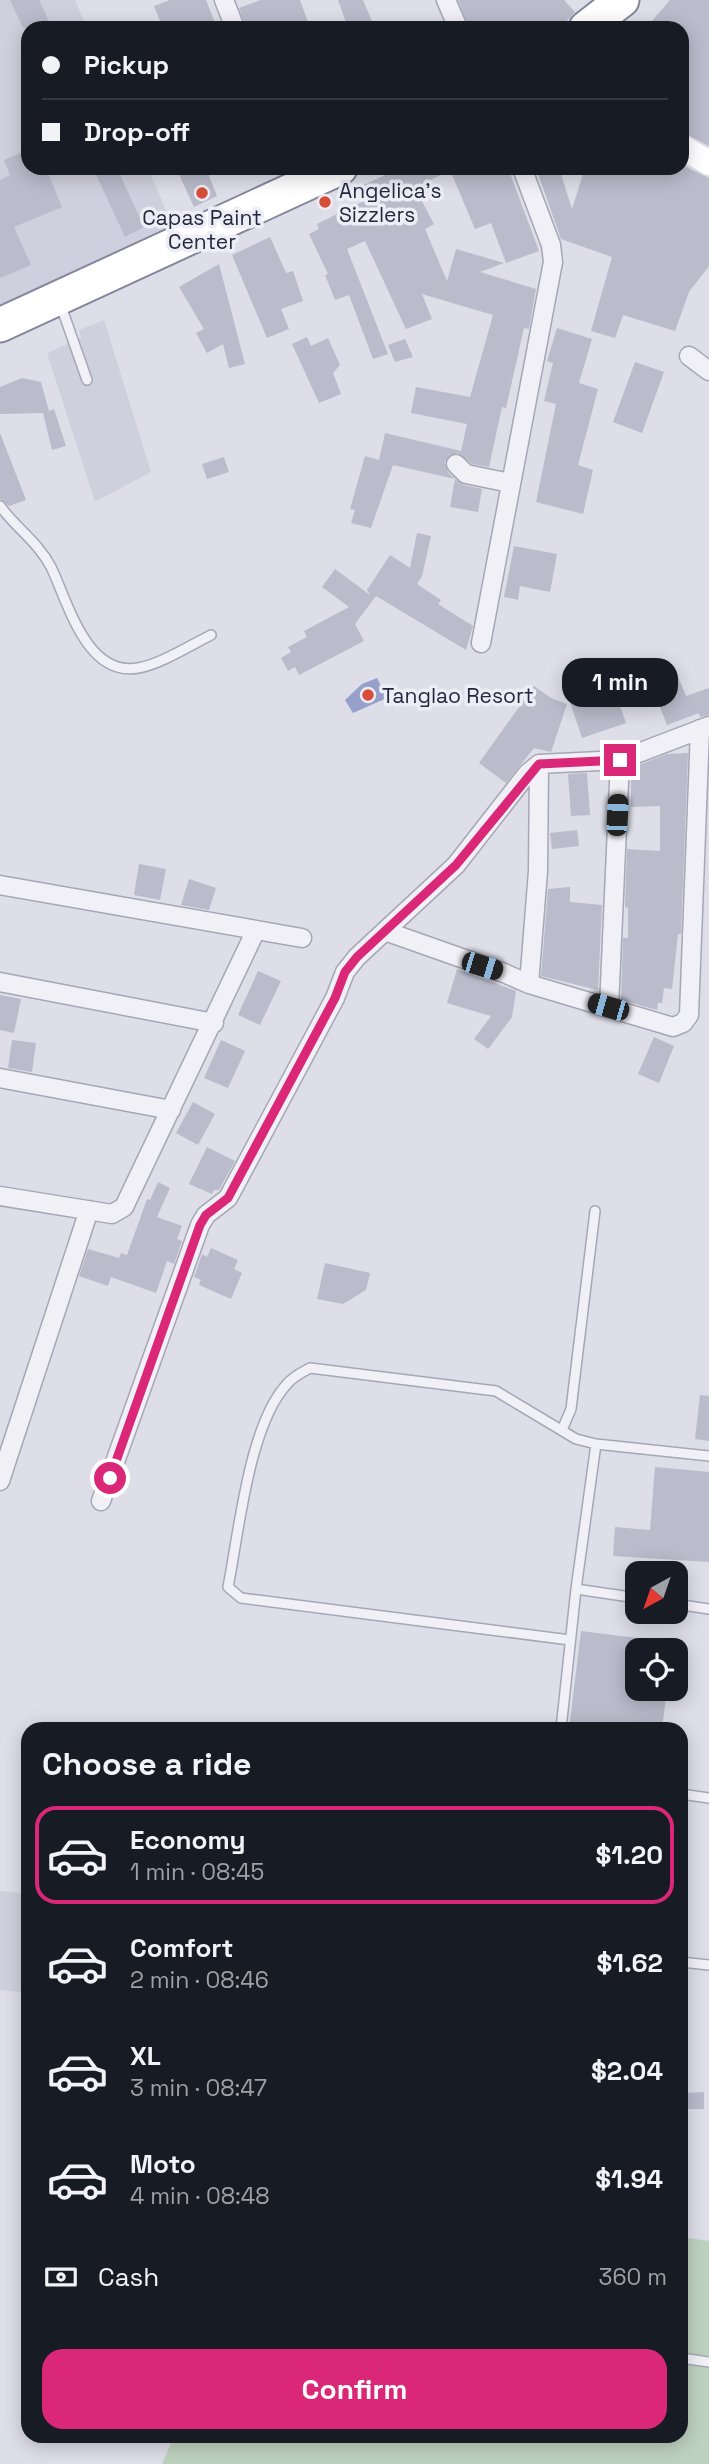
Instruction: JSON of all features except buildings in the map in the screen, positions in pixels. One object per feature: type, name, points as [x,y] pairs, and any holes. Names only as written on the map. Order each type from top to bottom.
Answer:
[{"type":"highway","points":[[595,21],[622,0]]},
{"type":"highway","points":[[0,325],[59,299],[295,179]]},
{"type":"street","points":[[225,0],[233,21]]},
{"type":"street","points":[[446,0],[455,21]]},
{"type":"street","points":[[689,151],[709,163]]},
{"type":"street","points":[[481,643],[553,262],[551,245],[525,175]]},
{"type":"street","points":[[689,356],[709,371]]},
{"type":"street","points":[[456,464],[466,474],[510,483]]},
{"type":"street","points":[[101,1501],[200,1225],[206,1215],[228,1198],[324,1020],[345,972],[385,931],[456,865],[539,764],[620,760],[704,728],[689,1015],[683,1023],[673,1027],[529,984],[385,931]]},
{"type":"street","points":[[608,1007],[620,760]]},
{"type":"street","points":[[529,984],[538,871],[539,764]]},
{"type":"street","points":[[0,885],[302,938]]},
{"type":"street","points":[[0,1196],[112,1214],[124,1207],[256,930]]},
{"type":"street","points":[[0,982],[214,1023]]},
{"type":"street","points":[[0,1078],[171,1110]]},
{"type":"street","points":[[0,1480],[89,1210]]},
{"type":"lane","points":[[59,299],[87,380]]},
{"type":"lane","points":[[0,506],[38,548],[90,648],[102,660],[117,668],[139,668],[211,635]]},
{"type":"lane","points":[[562,1430],[570,1409],[595,1211]]},
{"type":"lane","points":[[570,1640],[242,1598],[228,1587],[256,1443],[280,1392],[292,1379],[310,1368],[496,1391],[576,1439],[596,1444],[709,1456]]},
{"type":"lane","points":[[562,1722],[596,1444]]},
{"type":"lane","points":[[576,1589],[625,1596]]},
{"type":"lane","points":[[688,1606],[709,1609]]},
{"type":"lane","points":[[688,1795],[709,1798]]},
{"type":"lane","points":[[688,1963],[709,1965]]},
{"type":"lane","points":[[688,2359],[709,2362]]},
{"type":"shaded area","points":[[0,0],[75,0],[84,21],[21,21],[21,175],[151,175],[174,230],[0,308]]},
{"type":"shaded area","points":[[104,320],[151,472],[95,502],[47,353],[81,338],[79,330]]},
{"type":"shaded area","points":[[0,1891],[21,1893],[21,1992],[0,1990]]},
{"type":"green space","points":[[688,2238],[709,2241],[709,2464],[162,2464],[171,2443],[688,2443]]},
{"type":"water","name":"Tanglao Resort","points":[[377,678],[387,698],[353,713],[345,700],[362,684]]},
{"type":"place","name":"Capas Paint Center","points":[[202,193]]},
{"type":"place","name":"Angelica's Sizzlers","points":[[325,202]]},
{"type":"place","name":"Tanglao Resort","points":[[368,695]]},
{"type":"route","points":[[110,1478],[200,1225],[206,1215],[228,1198],[335,998],[345,972],[357,957],[456,865],[527,774],[539,764],[620,760]]}]
